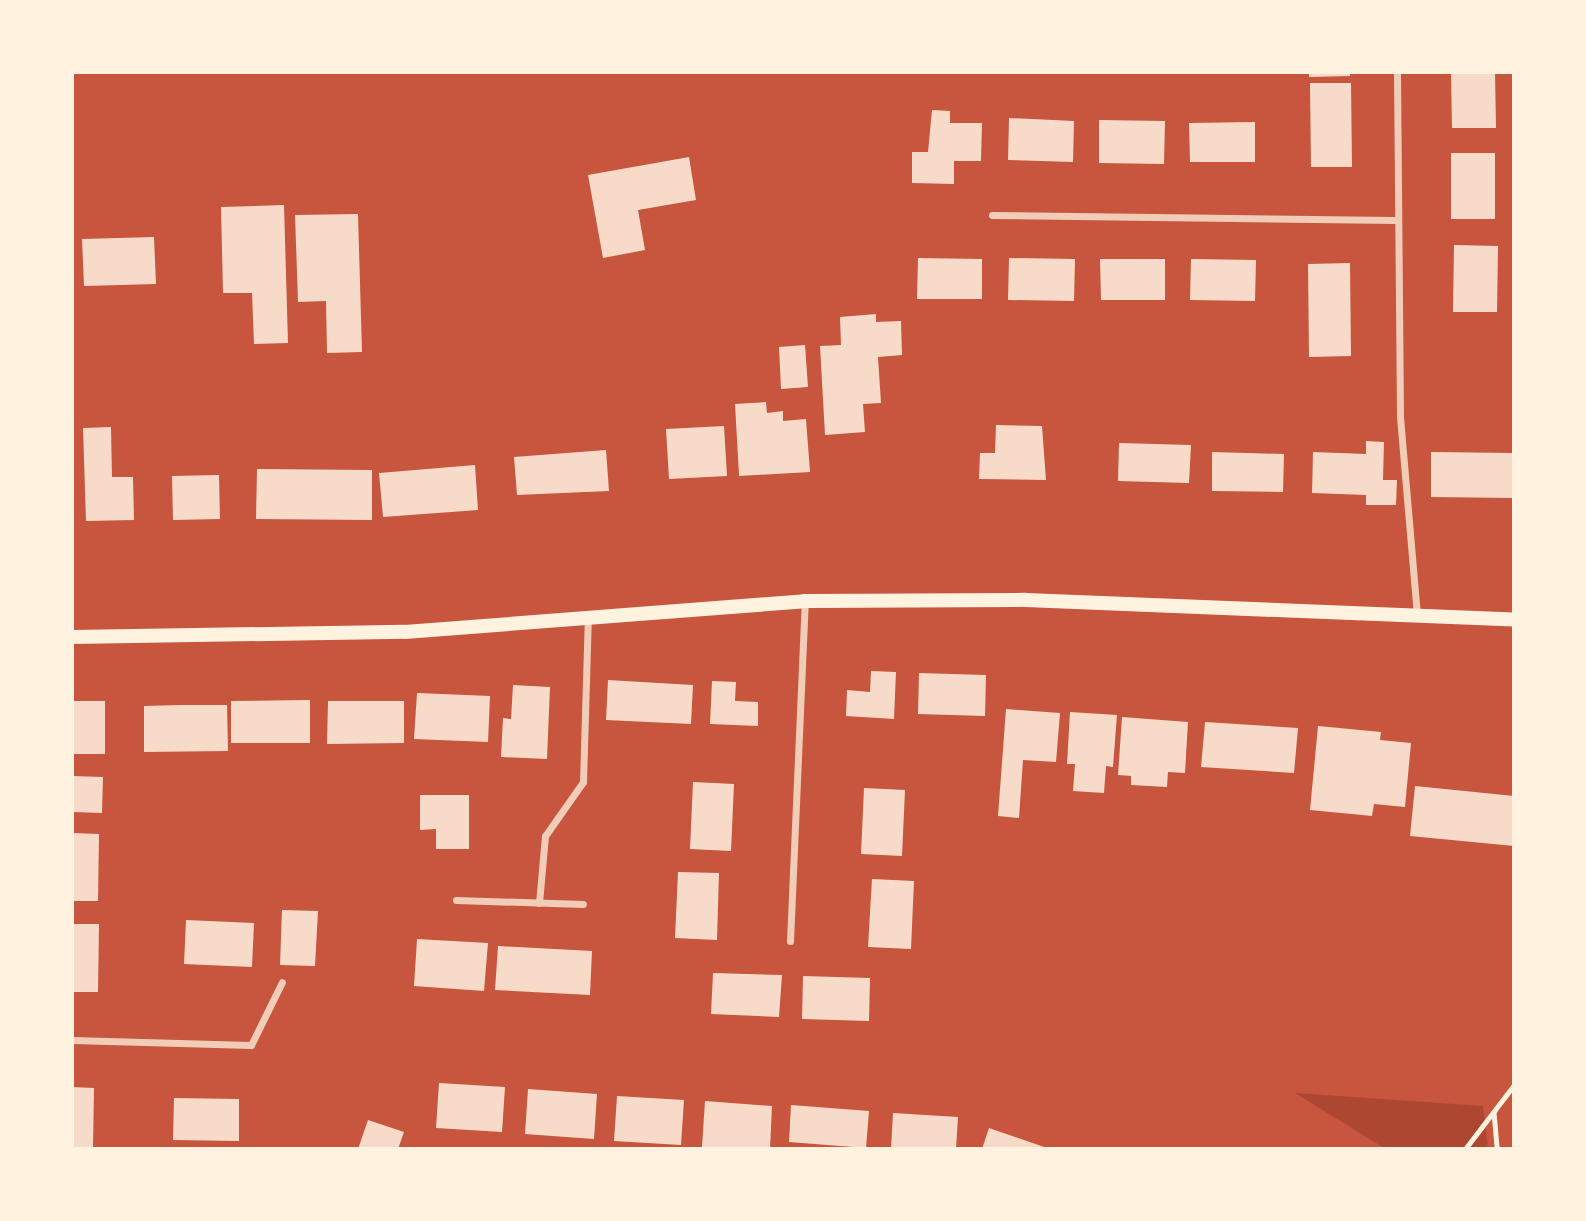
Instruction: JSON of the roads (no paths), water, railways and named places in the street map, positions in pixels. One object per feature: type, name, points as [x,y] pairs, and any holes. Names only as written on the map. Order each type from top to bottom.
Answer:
[{"type":"main road","points":[[72,637],[392,632],[805,601],[1026,600],[1514,620]]},
{"type":"street","points":[[1396,72],[1400,417],[1418,617]]},
{"type":"street","points":[[992,215],[1396,220]]},
{"type":"street","points":[[790,941],[805,601]]},
{"type":"street","points":[[539,903],[545,836],[583,782],[588,617]]},
{"type":"street","points":[[456,900],[583,904]]},
{"type":"street","points":[[72,1041],[251,1045],[282,982]]}]
